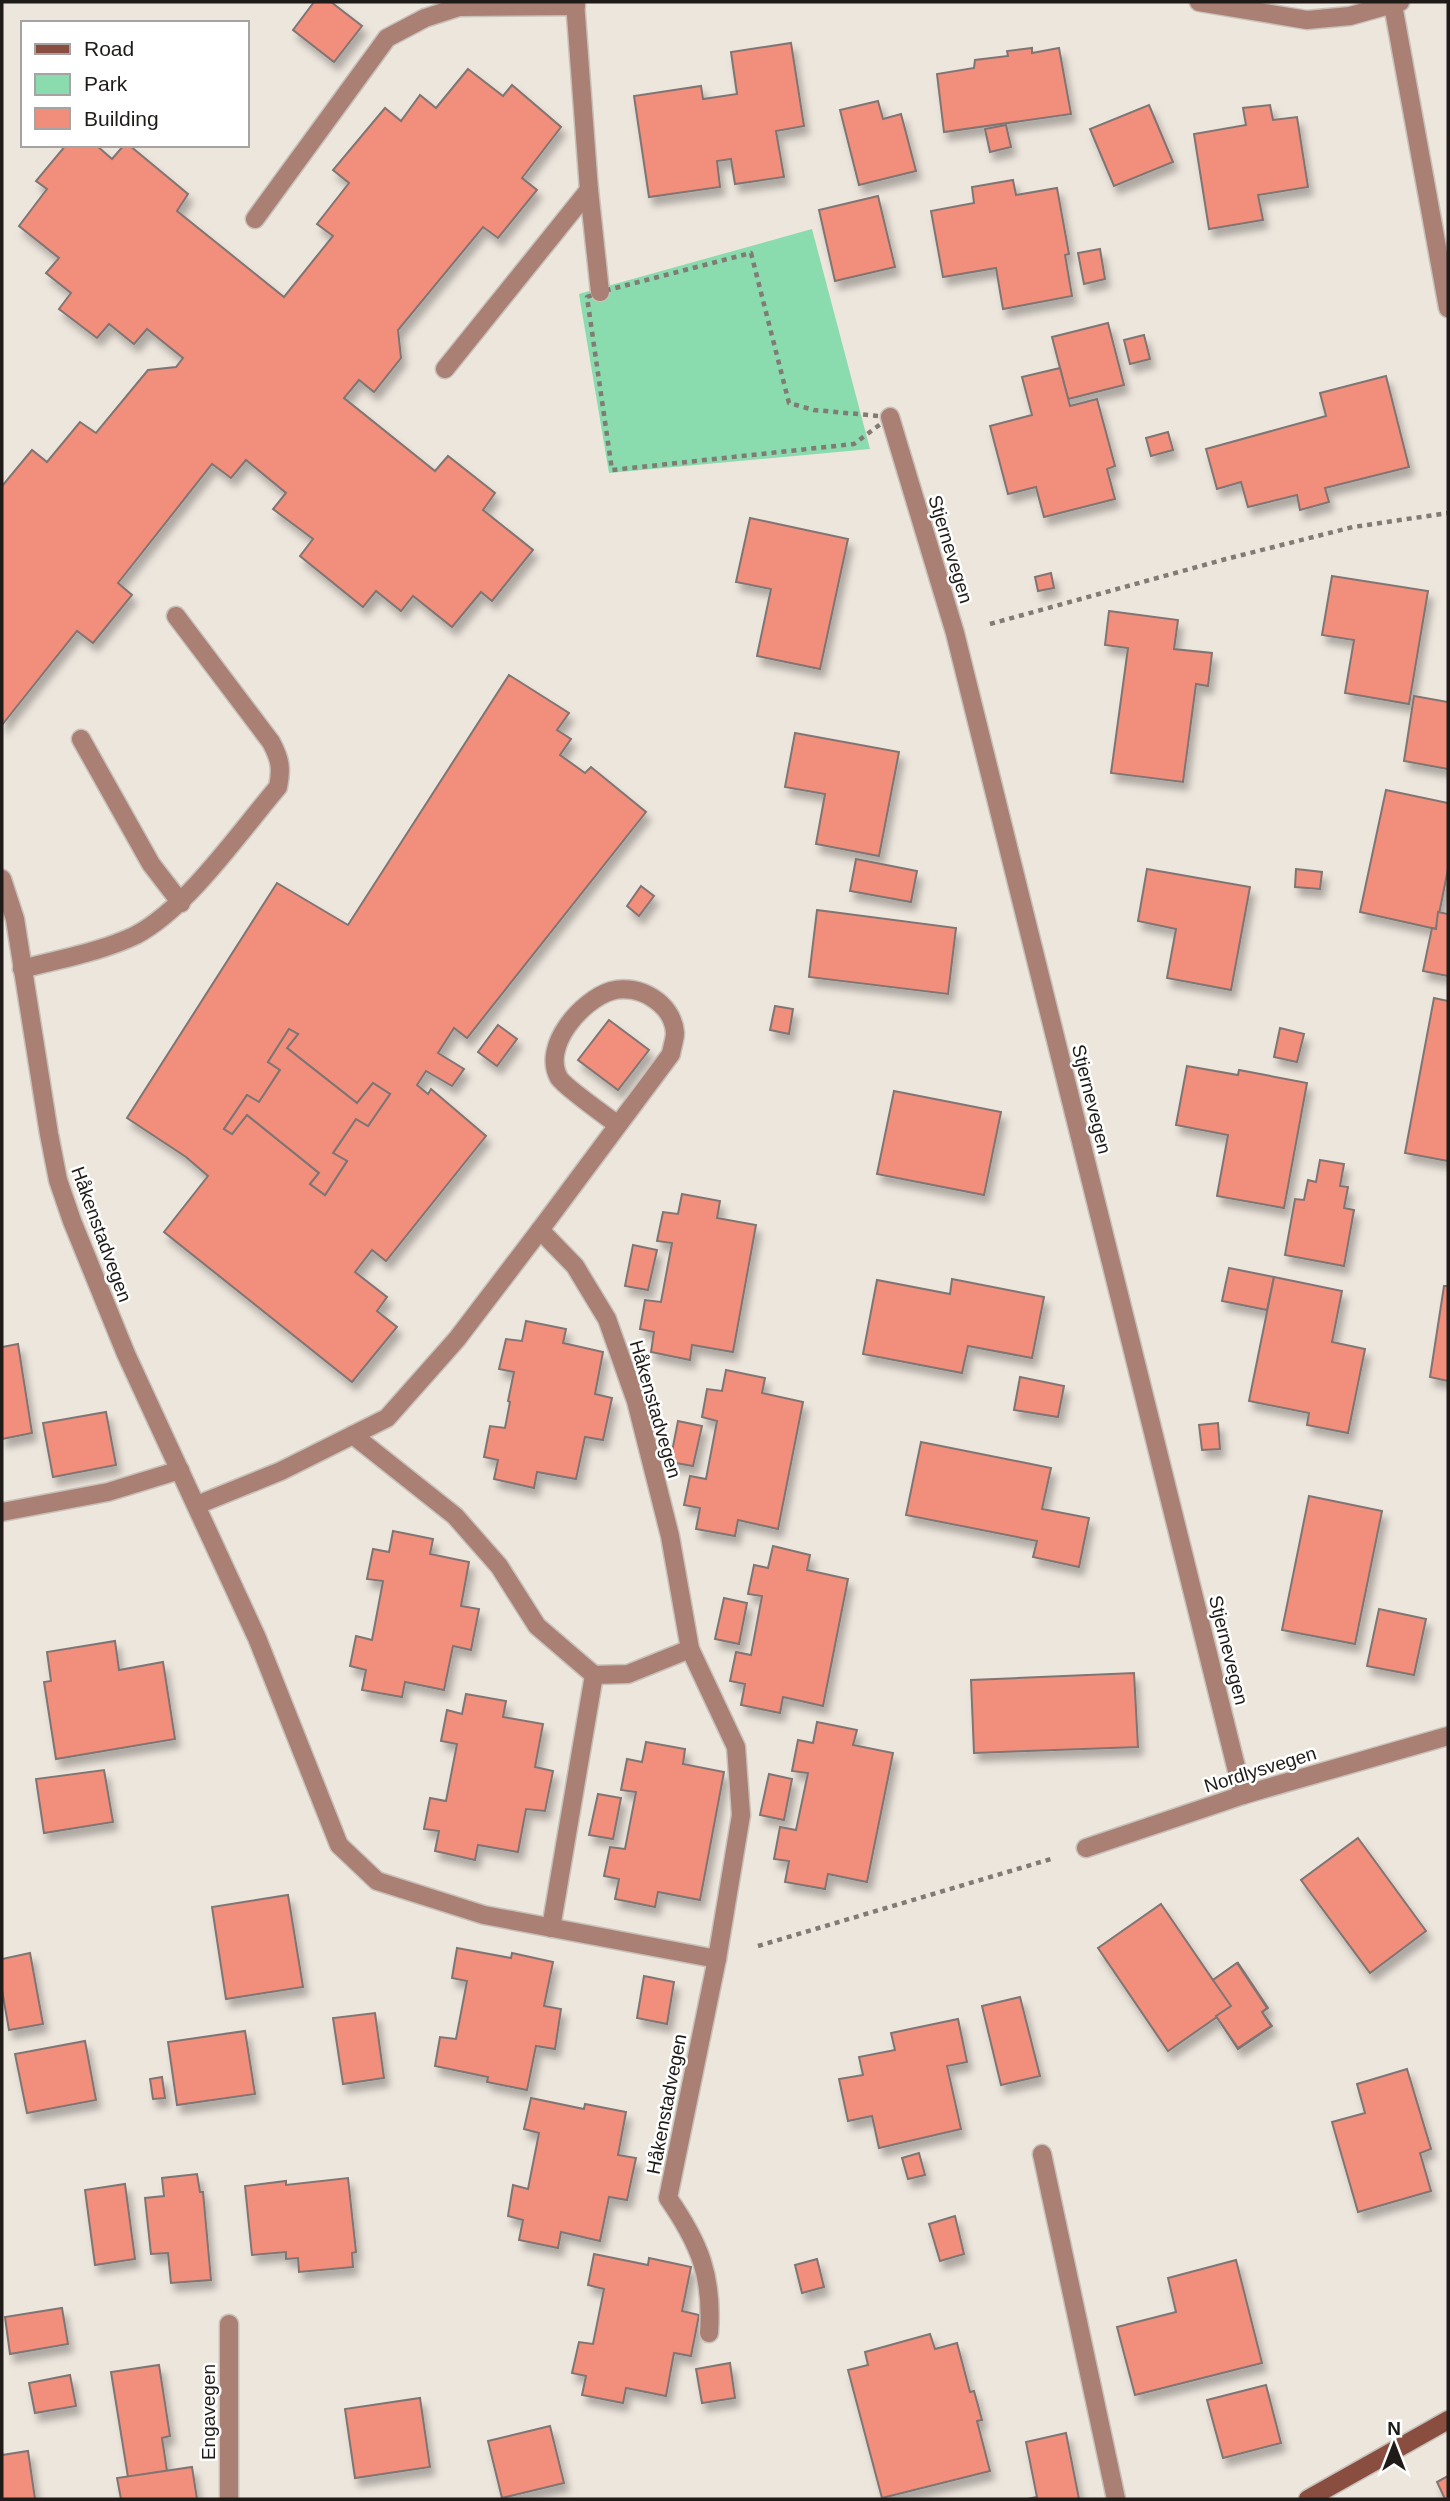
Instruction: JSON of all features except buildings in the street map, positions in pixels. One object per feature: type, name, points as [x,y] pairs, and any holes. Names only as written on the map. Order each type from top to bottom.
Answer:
[{"type":"main road","points":[[1308,2499],[1448,2420]]},
{"type":"street","points":[[1199,2],[1307,20],[1350,16],[1397,3],[1448,308]]},
{"type":"street","points":[[255,219],[387,38],[425,18],[459,7],[575,4],[589,190],[600,292]]},
{"type":"street","points":[[444,369],[589,190]]},
{"type":"street","name":"Stjernevegen","points":[[890,417],[954,633],[1243,1795]]},
{"type":"street","points":[[22,969],[99,948],[136,934],[181,903],[278,787],[280,760],[271,741],[176,616]]},
{"type":"street","points":[[81,739],[151,864],[181,903]]},
{"type":"street","name":"Håkenstadvegen","points":[[2,879],[15,919],[58,1180],[94,1278],[257,1638],[339,1845],[377,1881],[484,1915],[716,1959]]},
{"type":"street","points":[[197,1505],[281,1471],[387,1418],[457,1339],[540,1230],[671,1054],[675,1032],[667,1009],[653,997],[632,989],[612,991],[588,1002],[557,1040],[554,1058],[559,1079],[618,1125]]},
{"type":"street","name":"Håkenstadvegen","points":[[540,1230],[575,1266],[607,1319],[636,1401],[670,1536],[690,1649],[736,1747],[741,1815],[716,1959],[668,2198],[688,2227],[705,2267],[712,2303],[709,2333]]},
{"type":"street","points":[[353,1435],[455,1516],[499,1566],[537,1626],[594,1675],[628,1674],[690,1649]]},
{"type":"street","points":[[2,1512],[108,1492],[180,1470]]},
{"type":"street","points":[[551,1928],[594,1675]]},
{"type":"street","name":"Nordlysvegen","points":[[1086,1849],[1243,1795],[1448,1736]]},
{"type":"street","points":[[1042,2154],[1116,2499]]},
{"type":"street","name":"Engavegen","points":[[229,2324],[229,2499]]},
{"type":"path","points":[[751,253],[789,403],[814,410],[890,417],[854,444],[612,470],[587,298],[600,292],[751,253]]},
{"type":"path","points":[[954,633],[1353,527],[1448,513]]},
{"type":"path","points":[[716,1959],[1086,1849]]},
{"type":"green space","points":[[812,229],[870,449],[609,473],[579,294]]}]
